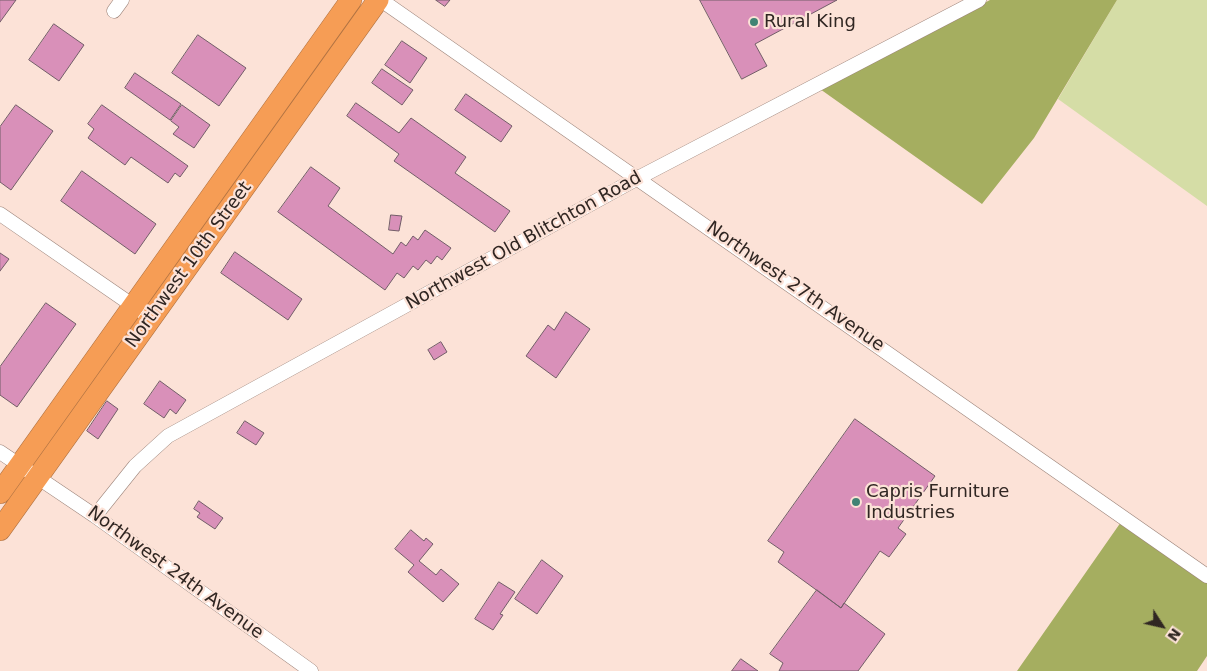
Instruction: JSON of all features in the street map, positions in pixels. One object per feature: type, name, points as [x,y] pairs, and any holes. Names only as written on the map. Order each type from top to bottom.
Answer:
[{"type":"highway","name":"Northwest 10th Street","points":[[0,493],[351,0]]},
{"type":"highway","name":"Northwest 10th Street","points":[[0,530],[379,0]]},
{"type":"highway","points":[[253,139],[270,151]]},
{"type":"street","name":"Northwest 27th Avenue","points":[[379,0],[638,178],[1207,576]]},
{"type":"street","name":"Northwest Old Blitchton Road","points":[[96,516],[135,466],[168,436],[638,178],[978,0]]},
{"type":"street","points":[[0,214],[151,318]]},
{"type":"street","name":"Northwest 24th Avenue","points":[[0,452],[96,516],[311,671]]},
{"type":"green space","points":[[990,0],[1117,0],[1034,138],[982,204],[820,89]]},
{"type":"green space","points":[[1117,0],[1207,0],[1207,206],[1058,99]]},
{"type":"green space","points":[[1121,522],[1207,582],[1207,656],[1197,671],[1017,671]]},
{"type":"building","points":[[0,0],[16,0],[0,22]]},
{"type":"building","points":[[436,0],[450,0],[445,6]]},
{"type":"building","name":"Rural King","points":[[700,0],[837,0],[755,44],[767,66],[742,79]]},
{"type":"building","points":[[54,24],[84,45],[59,81],[29,60]]},
{"type":"building","points":[[198,35],[246,68],[219,106],[172,73]]},
{"type":"building","points":[[402,41],[427,58],[410,83],[385,65]]},
{"type":"building","points":[[382,69],[413,90],[402,105],[372,83]]},
{"type":"building","points":[[135,73],[181,104],[170,120],[125,88]]},
{"type":"building","points":[[466,94],[512,126],[501,142],[455,110]]},
{"type":"building","points":[[356,103],[399,133],[411,118],[466,157],[455,173],[510,211],[495,232],[394,161],[399,154],[347,116]]},
{"type":"building","points":[[16,105],[53,131],[11,190],[0,182],[0,127]]},
{"type":"building","points":[[102,105],[188,166],[180,177],[175,173],[168,183],[131,157],[125,165],[88,138],[94,129],[88,124]]},
{"type":"building","points":[[182,105],[210,125],[194,148],[173,134],[179,127],[171,121]]},
{"type":"building","points":[[311,167],[340,188],[328,206],[393,254],[401,242],[406,246],[413,236],[418,240],[425,230],[451,248],[442,260],[437,256],[431,264],[426,260],[418,270],[413,266],[404,278],[397,273],[385,290],[278,212]]},
{"type":"building","points":[[82,171],[156,224],[135,254],[61,201]]},
{"type":"building","points":[[391,215],[402,216],[399,231],[389,230]]},
{"type":"building","points":[[235,252],[302,299],[288,320],[221,273]]},
{"type":"building","points":[[0,253],[9,259],[0,271]]},
{"type":"building","points":[[46,303],[76,324],[17,407],[0,395],[0,367]]},
{"type":"building","points":[[566,312],[590,329],[556,378],[526,356],[548,325],[554,330]]},
{"type":"building","points":[[441,342],[447,352],[434,360],[428,350]]},
{"type":"building","points":[[160,381],[186,400],[176,414],[170,409],[164,418],[144,404]]},
{"type":"building","points":[[107,401],[118,409],[98,439],[87,431]]},
{"type":"building","name":"Capris Furniture Industries","points":[[855,419],[935,476],[898,528],[906,534],[889,557],[880,551],[841,608],[778,562],[784,552],[768,541]]},
{"type":"building","points":[[245,421],[264,433],[256,445],[237,433]]},
{"type":"building","points":[[199,501],[223,518],[215,529],[197,517],[200,513],[194,509]]},
{"type":"building","points":[[411,530],[424,541],[426,538],[433,544],[419,561],[436,575],[441,569],[459,584],[443,602],[408,572],[414,565],[395,549]]},
{"type":"building","points":[[542,560],[563,576],[537,614],[515,599]]},
{"type":"building","points":[[499,582],[515,592],[500,614],[503,615],[493,630],[475,619]]},
{"type":"building","points":[[817,590],[841,608],[844,603],[885,634],[858,671],[779,671],[783,663],[770,654]]},
{"type":"building","points":[[741,659],[758,671],[732,671]]},
{"type":"place","name":"Rural King","points":[[754,22]]},
{"type":"place","name":"Capris Furniture Industries","points":[[856,502]]}]
